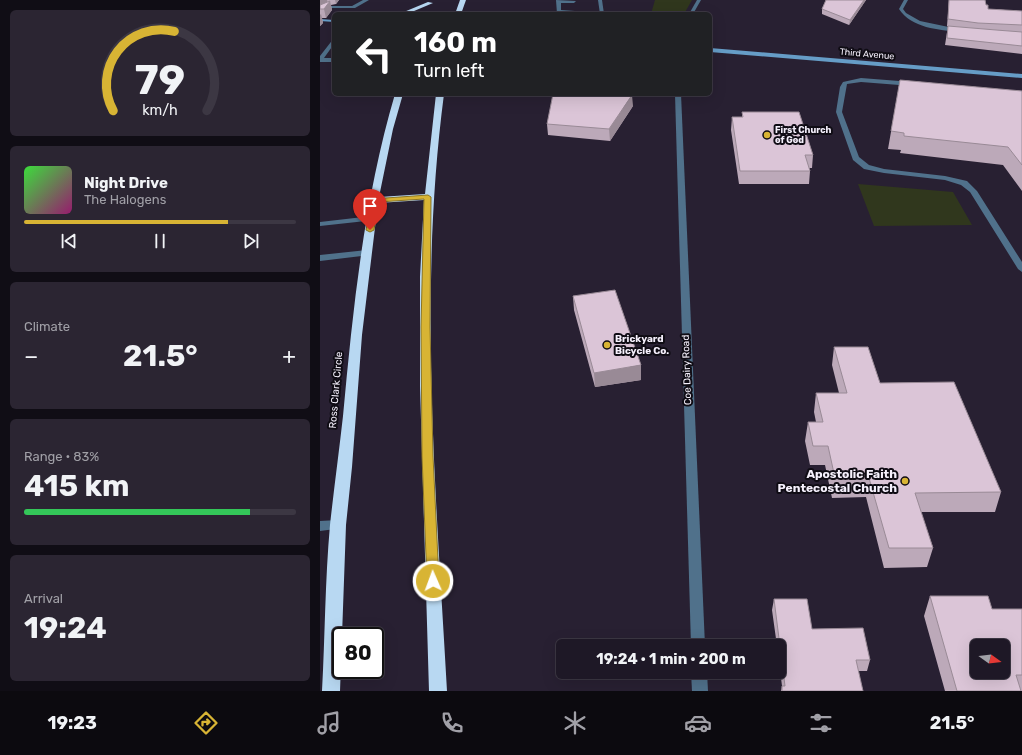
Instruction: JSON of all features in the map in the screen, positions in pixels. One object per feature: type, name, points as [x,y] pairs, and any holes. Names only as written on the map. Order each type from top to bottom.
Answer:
[{"type":"highway","points":[[459,12],[463,0]]},
{"type":"highway","points":[[407,12],[431,2]]},
{"type":"highway","points":[[426,12],[431,2]]},
{"type":"highway","name":"Ross Clark Circle","points":[[331,691],[338,525],[345,467],[356,335],[374,200],[389,129],[398,96]]},
{"type":"highway","points":[[438,691],[428,456],[425,327],[428,197],[435,126],[440,96]]},
{"type":"highway","points":[[374,200],[428,197]]},
{"type":"street","points":[[320,12],[343,0]]},
{"type":"street","points":[[320,6],[353,7],[367,0]]},
{"type":"street","points":[[692,12],[699,0]]},
{"type":"street","points":[[906,0],[901,9],[908,18],[930,26],[963,31]]},
{"type":"street","points":[[593,1],[600,7]]},
{"type":"street","points":[[558,7],[573,6],[558,7]]},
{"type":"street","points":[[320,20],[332,21]]},
{"type":"street","points":[[320,60],[332,43]]},
{"type":"street","name":"Third Avenue","points":[[712,50],[1022,76]]},
{"type":"street","points":[[320,60],[332,60]]},
{"type":"street","points":[[920,85],[861,80],[845,83],[839,112],[856,158],[866,166],[884,172],[945,178],[964,183],[973,191],[1022,270]]},
{"type":"street","name":"Coe Dairy Road","points":[[678,96],[698,639]]},
{"type":"street","points":[[320,224],[372,218]]},
{"type":"street","points":[[320,258],[366,253]]},
{"type":"street","points":[[320,526],[338,525]]},
{"type":"street","points":[[699,679],[700,691]]},
{"type":"green space","points":[[655,0],[692,0],[685,12],[652,12]]},
{"type":"green space","points":[[858,184],[953,192],[972,225],[874,226]]},
{"type":"building","points":[[826,0],[864,0],[850,20],[822,9]]},
{"type":"building","points":[[949,0],[985,0],[986,5],[988,5],[988,9],[1022,11],[1022,25],[978,23],[948,19]]},
{"type":"building","points":[[330,1],[324,9],[320,9],[320,5]]},
{"type":"building","points":[[948,26],[1022,32],[1022,46],[947,38]]},
{"type":"building","points":[[900,80],[1022,91],[1022,165],[1008,147],[904,136],[904,133],[891,131]]},
{"type":"building","points":[[553,96],[631,96],[609,129],[547,124]]},
{"type":"building","points":[[742,112],[799,112],[813,155],[805,155],[810,171],[740,171],[732,117],[743,117]]},
{"type":"building","name":"Brickyard Bicycle Co.","points":[[615,290],[641,365],[594,373],[573,296]]},
{"type":"building","name":"Apostolic Faith Pentecostal Church","points":[[834,347],[868,347],[880,383],[954,382],[1001,492],[915,493],[933,548],[889,548],[869,478],[835,478],[828,446],[813,446],[808,422],[823,422],[816,393],[847,393]]},
{"type":"building","points":[[930,596],[988,596],[992,609],[1022,609],[1022,675],[1016,675],[1021,691],[957,691]]},
{"type":"building","points":[[774,599],[807,599],[812,629],[863,628],[870,660],[856,660],[863,691],[782,691],[782,686],[785,686],[784,679],[786,679],[786,639],[779,639]]},
{"type":"place","name":"First Church of God","points":[[767,135]]},
{"type":"place","name":"Brickyard Bicycle Co.","points":[[607,345]]},
{"type":"place","name":"Apostolic Faith Pentecostal Church","points":[[905,481]]},
{"type":"route","points":[[370,230],[374,200],[428,197],[425,327],[433,581]]}]
